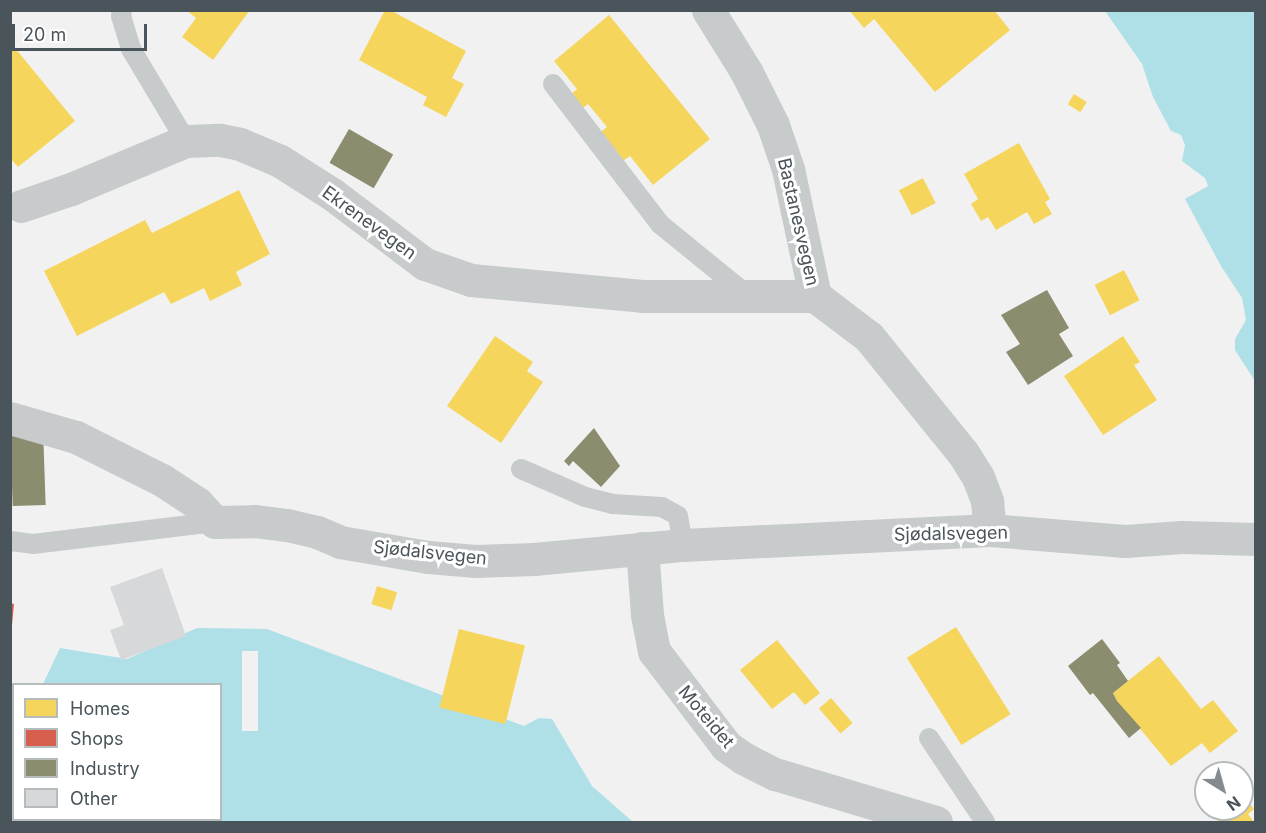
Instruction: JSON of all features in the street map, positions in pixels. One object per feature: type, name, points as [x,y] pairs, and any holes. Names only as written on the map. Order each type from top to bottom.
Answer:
[{"type":"street","name":"Bastanesvegen","points":[[708,10],[747,73],[773,124],[788,169],[815,296],[869,337],[963,453],[978,477],[987,501],[990,530]]},
{"type":"street","name":"Ekrenevegen","points":[[14,209],[71,189],[186,141],[220,140],[240,144],[280,162],[332,194],[425,264],[471,280],[642,296],[684,294],[749,297],[815,296]]},
{"type":"street","points":[[10,418],[76,437],[162,480],[197,503],[215,522]]},
{"type":"street","name":"Sjødalsvegen","points":[[215,522],[254,521],[287,525],[317,532],[340,542],[428,557],[476,561],[534,559],[683,545],[990,530],[1125,541],[1182,537],[1256,539]]},
{"type":"street","name":"Moteidet","points":[[642,548],[647,615],[654,651],[726,746],[743,758],[775,774],[936,822]]},
{"type":"lane","points":[[122,10],[121,16],[131,49],[186,141]]},
{"type":"lane","points":[[553,84],[660,224],[749,297]]},
{"type":"lane","points":[[521,468],[585,497],[613,504],[662,507],[678,516],[683,545]]},
{"type":"lane","name":"Sjødalsvegen","points":[[10,541],[33,544],[215,522]]},
{"type":"lane","points":[[929,738],[985,822]]},
{"type":"water","points":[[1105,11],[1255,11],[1255,381],[1235,350],[1235,339],[1246,320],[1242,298],[1221,266],[1185,199],[1208,186],[1205,178],[1182,161],[1185,145],[1181,135],[1171,131],[1153,97],[1142,64]]},
{"type":"water","points":[[197,628],[267,629],[524,726],[539,718],[552,719],[592,786],[633,822],[11,822],[10,703],[12,703],[12,821],[222,821],[222,683],[43,683],[60,648],[127,659]]},
{"type":"pier","points":[[242,651],[258,651],[258,731],[242,731]]},
{"type":"building: Homes","points":[[186,10],[250,10],[213,60],[182,37],[196,18]]},
{"type":"building: Homes","points":[[385,10],[390,10],[466,51],[452,78],[464,84],[446,117],[423,105],[427,97],[359,60]]},
{"type":"building: Homes","points":[[849,10],[994,10],[1010,30],[935,92],[874,19],[864,28]]},
{"type":"building: Homes","points":[[609,15],[710,139],[653,185],[630,156],[617,165],[594,137],[607,127],[588,104],[576,113],[565,99],[577,89],[554,61]]},
{"type":"building: Homes","points":[[10,42],[75,121],[18,167],[10,158]]},
{"type":"building: Homes","points":[[1074,94],[1087,102],[1080,112],[1068,104]]},
{"type":"building: Homes","points":[[1019,143],[1050,199],[1045,202],[1052,214],[1034,224],[1027,212],[996,230],[988,217],[981,221],[971,204],[978,199],[964,174]]},
{"type":"building: Homes","points":[[923,178],[936,203],[912,215],[899,190]]},
{"type":"building: Homes","points":[[239,190],[270,254],[236,272],[242,285],[210,301],[204,288],[171,304],[164,292],[77,336],[44,271],[145,220],[152,233]]},
{"type":"building: Homes","points":[[1124,270],[1139,300],[1110,315],[1095,285]]},
{"type":"building: Homes","points":[[495,336],[533,362],[527,371],[543,382],[501,443],[447,406]]},
{"type":"building: Homes","points":[[1123,336],[1140,362],[1134,365],[1157,400],[1103,435],[1064,376]]},
{"type":"building: Homes","points":[[377,586],[397,592],[392,610],[371,604]]},
{"type":"building: Homes","points":[[956,627],[1011,714],[961,745],[907,658]]},
{"type":"building: Homes","points":[[459,629],[525,645],[505,724],[439,708]]},
{"type":"building: Homes","points":[[777,640],[820,693],[805,705],[794,692],[772,709],[740,670]]},
{"type":"building: Homes","points":[[1159,656],[1201,709],[1213,700],[1238,731],[1210,753],[1202,743],[1171,766],[1117,701],[1113,693]]},
{"type":"building: Homes","points":[[831,698],[853,723],[841,733],[819,708]]},
{"type":"building: Homes","points":[[1218,821],[1254,822],[1219,822]]},
{"type":"building: Shops","points":[[10,603],[14,604],[12,625],[10,625]]},
{"type":"building: Industry","points":[[349,129],[393,154],[374,188],[330,163]]},
{"type":"building: Industry","points":[[1047,290],[1069,328],[1059,334],[1073,356],[1028,385],[1006,352],[1020,344],[1001,315]]},
{"type":"building: Industry","points":[[594,428],[620,466],[601,487],[573,461],[569,466],[564,461]]},
{"type":"building: Industry","points":[[43,429],[46,505],[13,506],[10,430]]},
{"type":"building: Industry","points":[[1102,639],[1120,663],[1117,665],[1128,681],[1113,693],[1117,701],[1141,728],[1129,738],[1093,693],[1090,695],[1068,666]]},
{"type":"building: Other","points":[[162,568],[186,636],[121,660],[110,630],[124,625],[110,587]]}]
